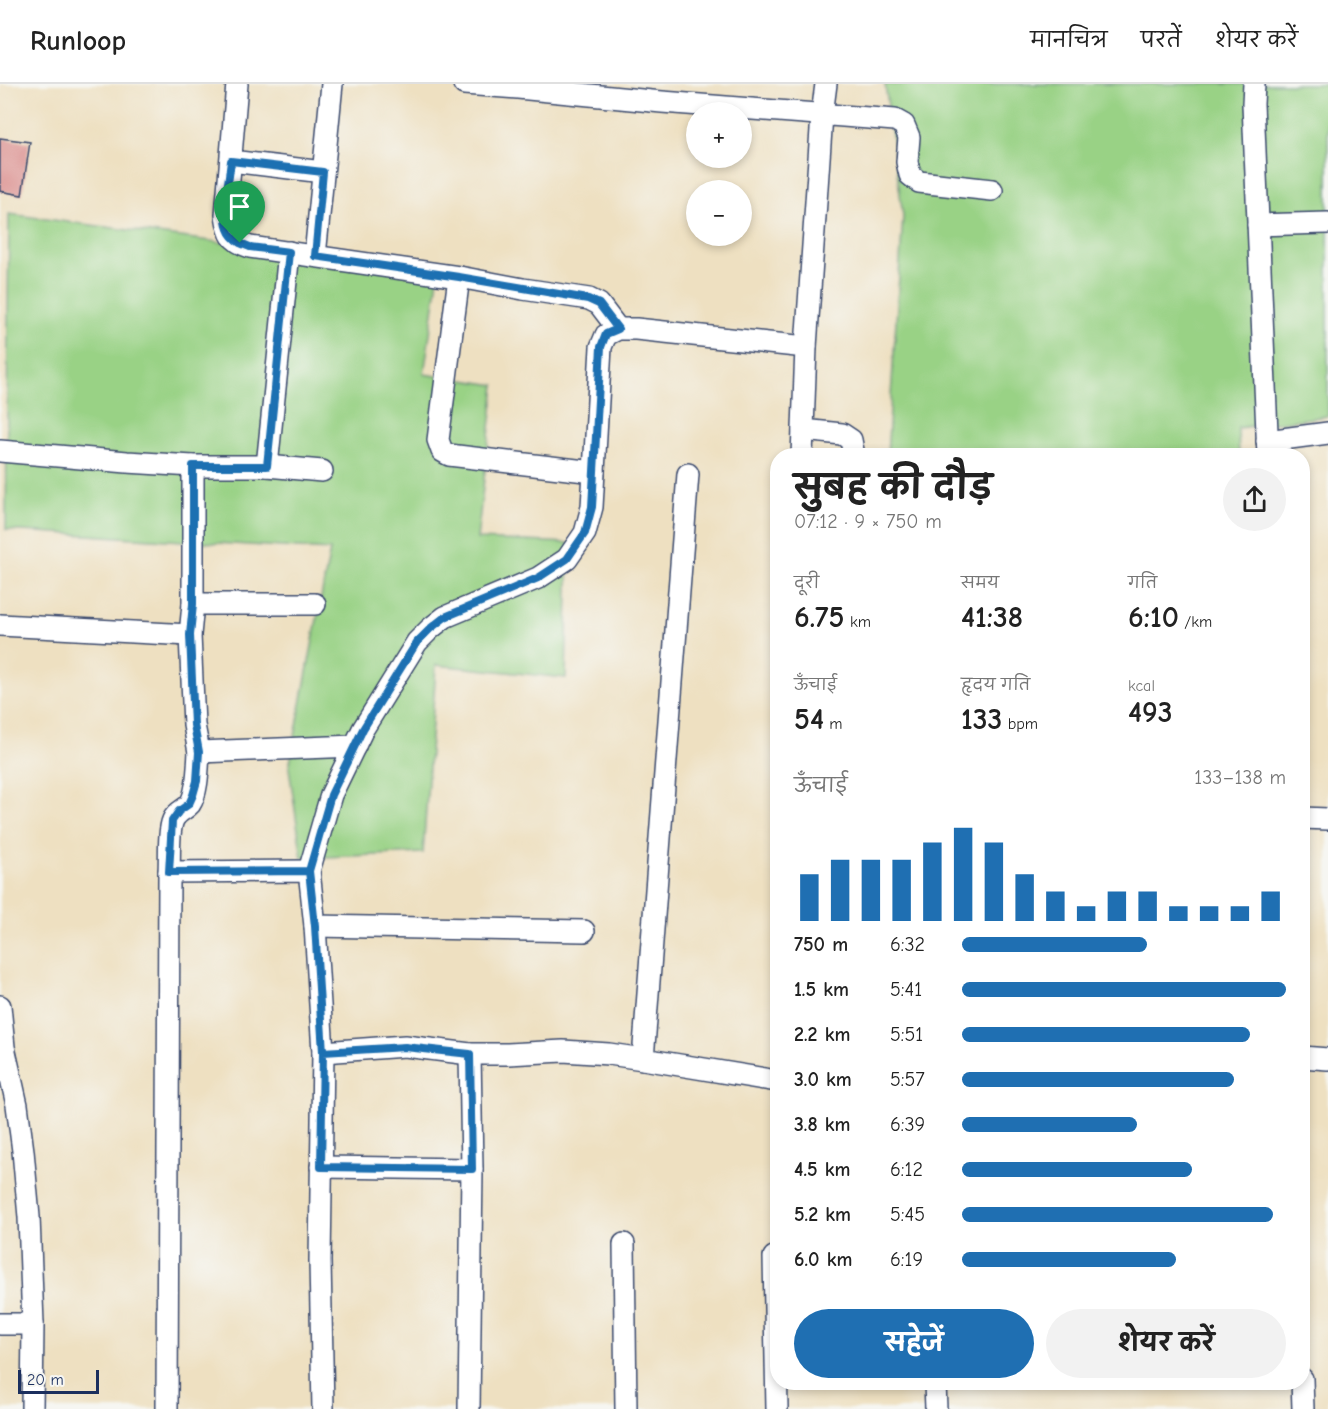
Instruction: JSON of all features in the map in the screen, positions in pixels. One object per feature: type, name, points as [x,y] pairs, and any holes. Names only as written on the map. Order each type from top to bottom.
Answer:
[{"type":"street","points":[[237,84],[226,216],[232,238],[250,247],[459,277],[588,299],[599,304],[618,329]]},
{"type":"street","points":[[315,256],[332,84]]},
{"type":"street","points":[[464,84],[663,93],[822,115],[895,120],[904,125],[909,137],[907,162],[910,175],[919,182],[992,190]]},
{"type":"street","points":[[802,448],[806,347],[826,84]]},
{"type":"street","points":[[1254,84],[1268,448]]},
{"type":"street","points":[[231,161],[323,172]]},
{"type":"street","points":[[1258,225],[1328,223]]},
{"type":"street","points":[[267,466],[289,252]]},
{"type":"street","points":[[459,277],[438,440],[442,451],[450,455],[594,472]]},
{"type":"street","points":[[323,1409],[320,1261],[323,1052],[309,871],[331,795],[363,729],[417,642],[445,617],[538,578],[567,559],[585,533],[592,507],[601,347],[606,334],[618,329],[636,329],[806,347]]},
{"type":"street","points":[[803,430],[842,434],[851,440],[852,448]]},
{"type":"street","points":[[1272,448],[1328,433]]},
{"type":"street","points":[[0,451],[127,462],[193,466],[267,466],[322,471]]},
{"type":"street","points":[[167,1409],[169,872],[172,821],[179,811],[189,804],[193,795],[197,781],[199,752],[194,725],[190,635],[193,604],[193,466]]},
{"type":"street","points":[[643,1059],[688,474]]},
{"type":"street","points":[[193,604],[315,604]]},
{"type":"street","points":[[0,625],[190,635]]},
{"type":"street","points":[[199,752],[355,746]]},
{"type":"street","points":[[1310,818],[1328,819]]},
{"type":"street","points":[[169,872],[309,871]]},
{"type":"street","points":[[315,926],[584,931]]},
{"type":"street","points":[[0,1006],[2,1046],[16,1105],[29,1217],[33,1323],[32,1409]]},
{"type":"street","points":[[323,1052],[405,1047],[470,1054],[564,1051],[609,1054],[770,1080]]},
{"type":"street","points":[[469,1409],[472,1169],[470,1054]]},
{"type":"street","points":[[1310,1058],[1328,1059]]},
{"type":"street","points":[[321,1167],[472,1169]]},
{"type":"street","points":[[624,1244],[626,1409]]},
{"type":"street","points":[[0,1324],[33,1323]]},
{"type":"street","points":[[777,1390],[777,1409]]},
{"type":"street","points":[[935,1390],[936,1409]]},
{"type":"street","points":[[1302,1390],[1303,1409]]},
{"type":"green space","points":[[885,84],[1328,84],[1328,416],[1238,428],[1239,448],[888,448],[903,216]]},
{"type":"green space","points":[[9,214],[439,272],[424,374],[495,385],[477,539],[569,543],[566,678],[436,665],[423,853],[302,858],[289,768],[330,550],[6,530]]},
{"type":"building","points":[[0,138],[30,142],[22,195],[0,191]]},
{"type":"route","points":[[240,243],[232,238],[226,216],[231,161],[323,172],[315,256],[588,299],[599,304],[618,329],[606,334],[601,347],[592,507],[585,533],[567,559],[538,578],[445,617],[417,642],[363,729],[331,795],[309,871],[315,926],[323,1052],[321,1167],[472,1169],[470,1054],[405,1047],[323,1052],[309,871],[169,872],[172,821],[179,811],[189,804],[193,795],[197,781],[199,752],[194,725],[190,635],[193,604],[193,466],[267,466],[289,252],[250,247],[240,243]]}]
